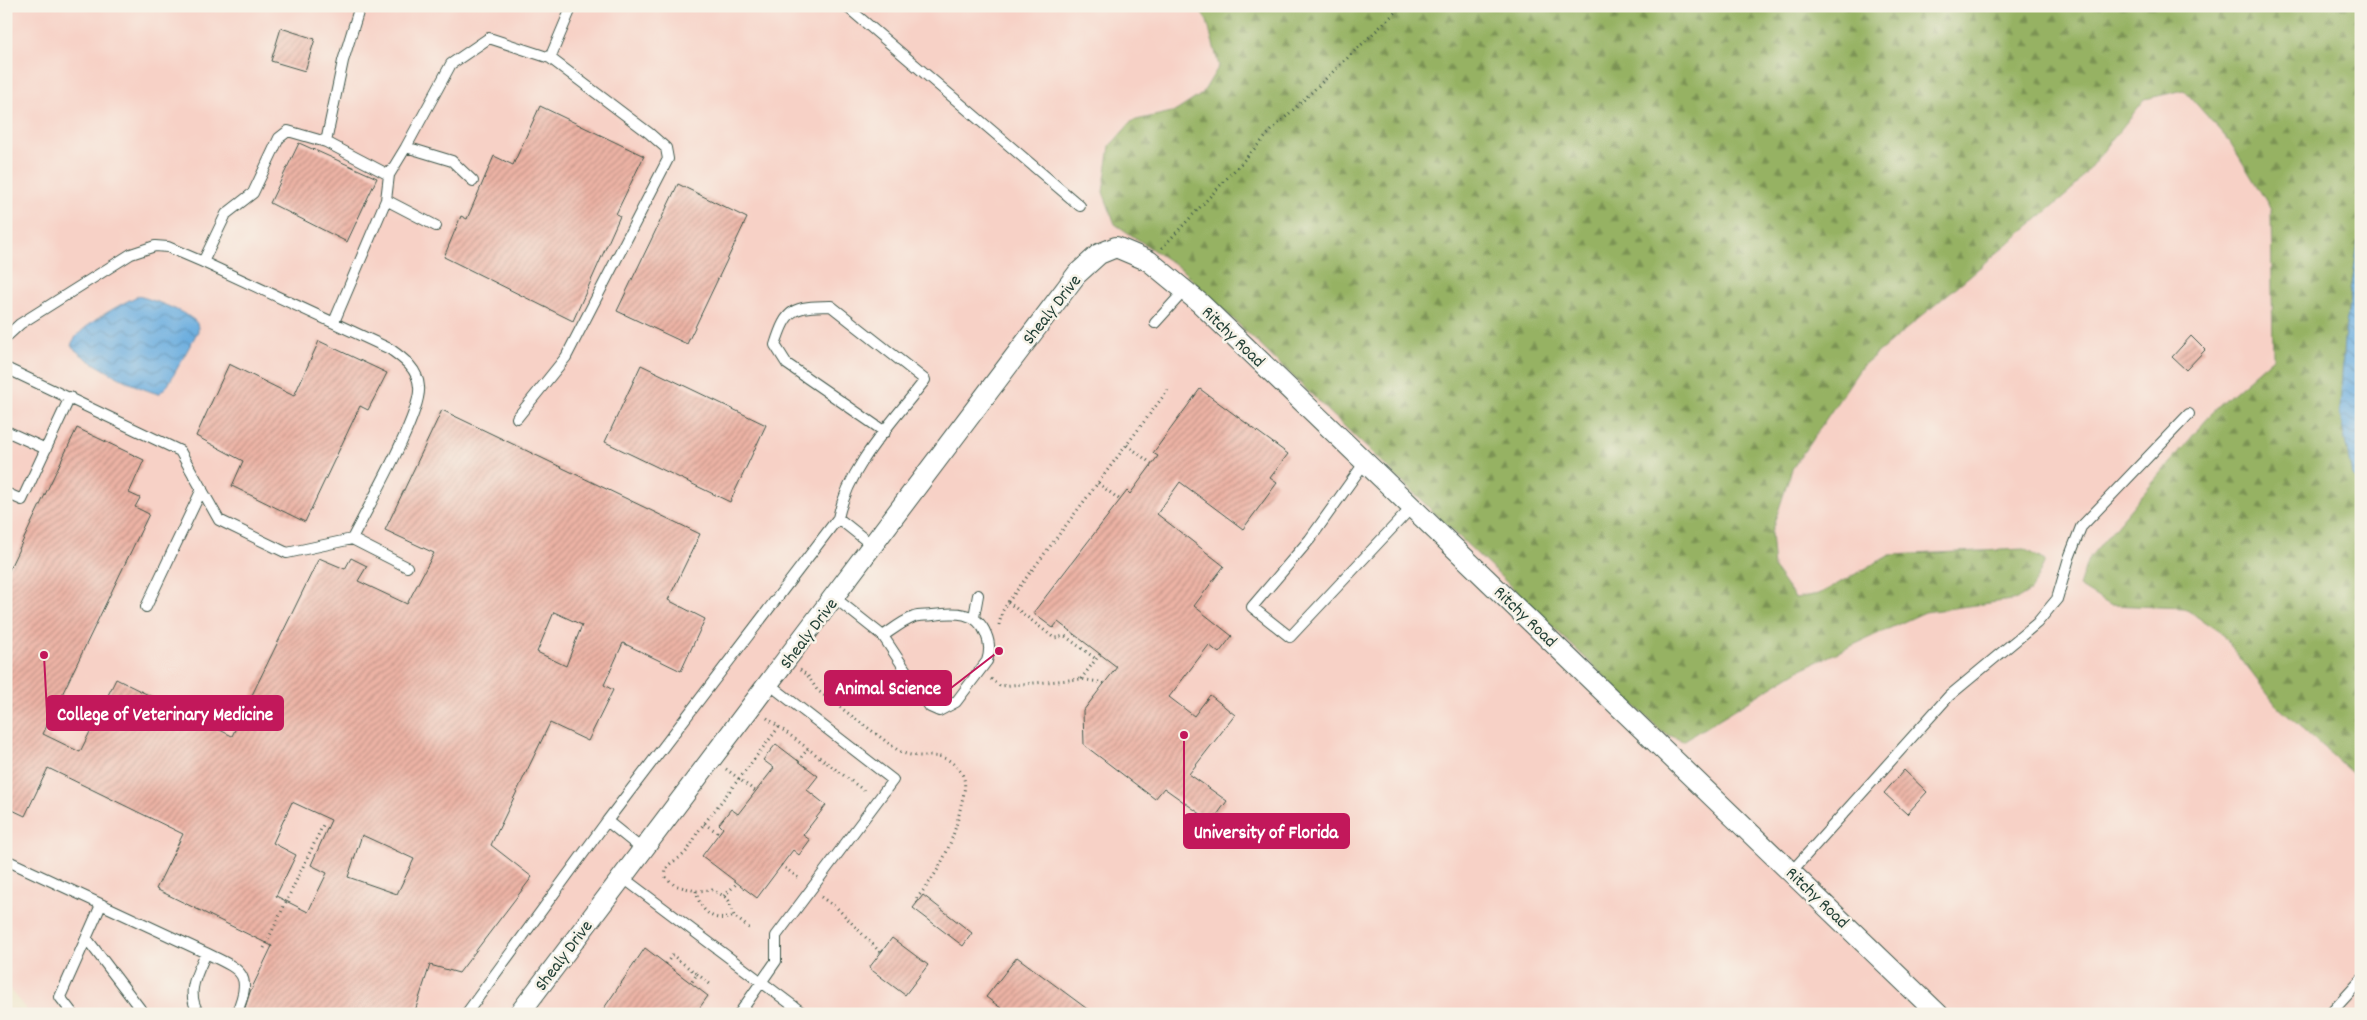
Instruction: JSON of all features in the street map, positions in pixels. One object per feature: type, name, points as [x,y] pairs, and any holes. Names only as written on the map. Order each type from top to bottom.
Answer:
[{"type":"street","name":"Ritchy Road","points":[[1099,254],[1116,247],[1149,261],[1185,290],[1938,1014]]},
{"type":"street","name":"Shealy Drive","points":[[519,1014],[835,598],[1077,274],[1099,254]]},
{"type":"lane","points":[[326,142],[344,61],[360,6]]},
{"type":"lane","points":[[550,58],[572,6]]},
{"type":"lane","points":[[846,6],[1080,206]]},
{"type":"lane","points":[[334,322],[386,200],[389,175],[451,64],[489,38],[550,58],[649,133],[666,148],[668,159],[566,358],[516,418]]},
{"type":"lane","points":[[203,262],[226,214],[253,192],[279,138],[288,132],[326,142],[389,175]]},
{"type":"lane","points":[[406,147],[452,161],[473,181]]},
{"type":"lane","points":[[386,200],[436,226]]},
{"type":"lane","points":[[6,337],[20,324],[113,265],[143,249],[155,246],[168,247],[203,262],[390,349],[406,360],[416,374],[420,388],[413,416],[352,539]]},
{"type":"lane","points":[[1155,323],[1185,290]]},
{"type":"lane","points":[[466,1014],[607,821],[838,518],[843,498],[855,474],[925,380],[831,306],[800,307],[782,322],[775,345],[787,364],[885,432]]},
{"type":"lane","points":[[6,368],[180,451],[219,520],[286,553],[352,539],[407,567]]},
{"type":"lane","points":[[6,493],[22,500],[70,397]]},
{"type":"lane","points":[[1791,872],[1949,696],[2037,623],[2057,598],[2081,527],[2189,414]]},
{"type":"lane","points":[[6,431],[46,449]]},
{"type":"lane","points":[[1365,462],[1310,539],[1252,606],[1290,637],[1412,507]]},
{"type":"lane","points":[[146,607],[202,488]]},
{"type":"lane","points":[[838,518],[873,546]]},
{"type":"lane","points":[[974,617],[978,595]]},
{"type":"lane","points":[[835,598],[883,636],[930,707],[939,710],[956,702],[989,654],[990,642],[982,624],[974,617],[948,613],[913,617],[883,636]]},
{"type":"lane","points":[[739,1014],[776,961],[776,936],[893,780],[769,684]]},
{"type":"lane","points":[[607,821],[643,850]]},
{"type":"lane","points":[[6,860],[206,953],[241,973],[244,980],[244,994],[236,1014]]},
{"type":"lane","points":[[622,878],[804,1014]]},
{"type":"lane","points":[[74,1014],[60,997],[101,905]]},
{"type":"lane","points":[[86,938],[144,1014]]},
{"type":"lane","points":[[199,1014],[192,997],[192,985],[206,953]]},
{"type":"lane","points":[[2330,1014],[2361,980]]},
{"type":"path","points":[[1149,261],[1272,130],[1402,6]]},
{"type":"path","points":[[999,631],[998,621],[1008,602],[1168,390]]},
{"type":"path","points":[[1127,445],[1152,464]]},
{"type":"path","points":[[1098,483],[1120,500]]},
{"type":"path","points":[[1008,602],[1054,638],[1066,636],[1096,659]]},
{"type":"path","points":[[1080,679],[1100,654]]},
{"type":"path","points":[[992,671],[988,677],[1000,686],[1080,679],[1105,683]]},
{"type":"path","points":[[762,715],[866,792]]},
{"type":"path","points":[[749,928],[734,916],[729,901],[724,896],[712,890],[696,891],[670,882],[666,877],[665,871],[668,866],[685,854],[704,824],[779,727]]},
{"type":"path","points":[[798,761],[808,749]]},
{"type":"path","points":[[723,766],[755,792]]},
{"type":"path","points":[[704,824],[719,834]]},
{"type":"path","points":[[264,948],[324,826]]},
{"type":"path","points":[[782,865],[805,883]]},
{"type":"path","points":[[724,896],[737,883]]},
{"type":"path","points":[[696,891],[699,901],[708,914],[723,919],[734,916]]},
{"type":"path","points":[[821,897],[837,908],[881,953]]},
{"type":"path","points":[[666,964],[672,955],[710,984]]},
{"type":"path","points":[[691,983],[697,974]]},
{"type":"shaded area","points":[[6,6],[2361,6],[2361,222],[2344,339],[2340,413],[2352,476],[2361,485],[2361,1014],[30,1014],[6,985]]},
{"type":"green space","points":[[1197,6],[2361,6],[2361,222],[2344,339],[2340,413],[2352,476],[2361,485],[2361,781],[2276,705],[2221,633],[2184,608],[2110,605],[2079,586],[2088,559],[2218,406],[2273,358],[2271,209],[2230,142],[2184,90],[2145,99],[2071,191],[1862,366],[1792,469],[1771,533],[1774,569],[1795,598],[1819,594],[1890,555],[2024,549],[2045,561],[2031,591],[2018,599],[1925,612],[1799,670],[1683,741],[1662,732],[1181,269],[1115,224],[1103,192],[1110,146],[1132,121],[1176,111],[1202,94],[1219,66],[1207,21]]},
{"type":"water","points":[[2361,222],[2361,485],[2352,476],[2340,413],[2344,339]]},
{"type":"water","points":[[138,296],[183,313],[198,325],[198,331],[168,385],[159,394],[112,374],[71,346],[80,332],[89,325],[121,304]]},
{"type":"building","points":[[281,28],[315,39],[305,71],[271,61]]},
{"type":"building","points":[[540,106],[644,156],[616,214],[620,216],[573,321],[444,257],[461,216],[467,219],[494,156],[513,165]]},
{"type":"building","points":[[299,143],[377,178],[347,242],[270,203]]},
{"type":"building","points":[[678,184],[747,218],[687,344],[617,311]]},
{"type":"building","points":[[2191,336],[2205,350],[2186,370],[2172,357]]},
{"type":"building","points":[[319,341],[387,373],[368,410],[360,406],[305,522],[232,486],[243,461],[196,436],[229,364],[294,396]]},
{"type":"building","points":[[641,365],[766,425],[730,502],[605,442]]},
{"type":"building","points":[[1200,389],[1288,454],[1270,478],[1277,483],[1243,529],[1180,482],[1157,514],[1224,566],[1194,606],[1232,636],[1219,653],[1209,645],[1169,697],[1194,716],[1210,695],[1235,715],[1189,774],[1227,801],[1212,822],[1164,788],[1155,799],[1084,745],[1083,711],[1117,667],[1058,622],[1053,628],[1033,613],[1127,491],[1130,494],[1158,456],[1153,453]]},
{"type":"building","points":[[442,410],[700,534],[668,600],[705,619],[681,671],[623,643],[604,685],[613,690],[588,741],[550,723],[491,845],[532,877],[459,973],[430,965],[414,1014],[243,1014],[250,992],[272,946],[156,889],[183,834],[48,768],[25,816],[6,807],[6,576],[77,428],[144,460],[129,493],[140,498],[135,507],[149,514],[43,734],[80,752],[116,679],[232,736],[319,558],[345,569],[351,558],[367,566],[358,581],[407,604],[434,553],[385,530]],"holes":[[[554,612],[582,625],[566,666],[537,652]],[[292,802],[331,820],[311,865],[327,873],[308,912],[276,896],[296,855],[273,843]],[[362,835],[414,859],[397,894],[348,877]]]},
{"type":"building","points":[[776,744],[818,776],[807,790],[826,805],[803,835],[810,840],[799,855],[793,850],[757,898],[702,856],[723,828],[719,824],[731,809],[738,814],[774,768],[763,760]]},
{"type":"building","points":[[1904,770],[1927,792],[1907,814],[1884,793]]},
{"type":"building","points":[[923,895],[972,933],[963,946],[913,908]]},
{"type":"building","points":[[892,938],[928,965],[905,995],[869,968]]},
{"type":"building","points":[[645,948],[708,996],[695,1014],[600,1014]]},
{"type":"building","points":[[1017,957],[1094,1014],[1009,1014],[986,997]]},
{"type":"place","name":"Animal Science","points":[[999,651]]},
{"type":"place","name":"College of Veterinary Medicine","points":[[44,655]]},
{"type":"place","name":"University of Florida","points":[[1184,735]]}]
